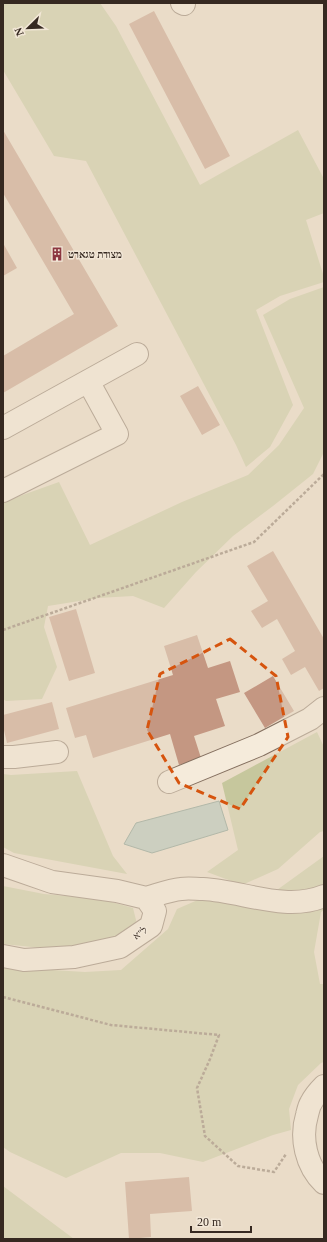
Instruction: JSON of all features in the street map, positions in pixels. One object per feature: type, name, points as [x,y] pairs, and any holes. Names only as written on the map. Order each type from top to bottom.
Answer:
[{"type":"street","points":[[3,428],[137,354]]},
{"type":"street","points":[[3,491],[118,434],[88,381]]},
{"type":"street","points":[[169,782],[259,744],[310,719],[324,708]]},
{"type":"street","points":[[3,757],[57,752]]},
{"type":"street","points":[[3,865],[52,882],[117,891],[146,898],[182,888],[205,889],[271,900],[290,901],[316,899],[324,896]]},
{"type":"street","name":"ל\"א","points":[[3,956],[24,960],[74,957],[120,947],[151,926],[155,911],[146,898]]},
{"type":"street","points":[[324,1086],[310,1104],[304,1123],[304,1138],[307,1155],[313,1169],[324,1183]]},
{"type":"path","points":[[3,630],[254,542],[324,474]]},
{"type":"path","points":[[3,997],[110,1024],[219,1035],[197,1088],[205,1136],[238,1166],[274,1172],[288,1150],[305,1147]]},
{"type":"highlighted area","points":[[230,639],[276,676],[288,737],[240,809],[179,783],[147,730],[160,674]]},
{"type":"green space","points":[[3,3],[100,3],[116,26],[200,185],[298,130],[324,179],[324,213],[306,220],[324,277],[324,282],[280,296],[256,310],[293,405],[270,447],[246,467],[236,445],[86,161],[54,156],[3,70]]},
{"type":"green space","points":[[324,287],[324,452],[313,474],[233,536],[196,572],[164,608],[133,596],[98,598],[48,606],[44,627],[57,667],[42,699],[6,701],[3,699],[3,502],[59,482],[90,545],[182,502],[248,475],[279,445],[304,408],[263,315],[290,299]]},
{"type":"green space","points":[[317,732],[324,747],[324,831],[320,832],[278,869],[242,885],[207,872],[238,850],[222,783]]},
{"type":"green space","points":[[77,771],[113,856],[127,874],[14,853],[3,847],[3,774],[11,775]]},
{"type":"green space","points":[[324,856],[324,910],[321,912],[314,952],[320,984],[324,984],[324,1062],[321,1063],[298,1085],[289,1109],[291,1130],[273,1135],[203,1162],[160,1153],[121,1153],[66,1178],[10,1152],[3,1147],[3,967],[85,972],[121,970],[168,929],[177,909],[207,896],[270,895]]},
{"type":"green space","points":[[3,886],[44,894],[101,899],[133,908],[137,924],[114,939],[51,949],[3,944]]},
{"type":"green space","points":[[3,1186],[74,1239],[3,1239]]},
{"type":"shaded area","points":[[219,801],[228,830],[152,853],[124,844],[136,823]]},
{"type":"building","points":[[154,11],[230,156],[205,169],[129,24]]},
{"type":"building","name":"מצודת טגארט","points":[[3,130],[118,326],[3,393],[3,356],[74,314],[3,193]]},
{"type":"building","points":[[3,243],[17,268],[3,276]]},
{"type":"building","points":[[198,386],[220,425],[202,435],[180,396]]},
{"type":"building","points":[[273,551],[324,639],[324,688],[319,691],[305,667],[291,675],[282,659],[295,651],[277,619],[262,628],[251,611],[268,601],[247,566]]},
{"type":"building","points":[[76,609],[95,673],[69,681],[49,617]]},
{"type":"building","points":[[197,635],[208,668],[230,661],[240,692],[216,699],[225,726],[194,736],[201,758],[179,765],[170,734],[93,758],[86,735],[75,738],[66,708],[173,675],[164,646]]},
{"type":"building","points":[[273,676],[294,711],[265,728],[244,693]]},
{"type":"building","points":[[52,702],[59,729],[7,743],[3,726],[3,715]]},
{"type":"building","points":[[189,1177],[192,1211],[150,1214],[151,1237],[129,1239],[125,1182]]},
{"type":"place","name":"מצודת טגארט","points":[[57,254]]}]
